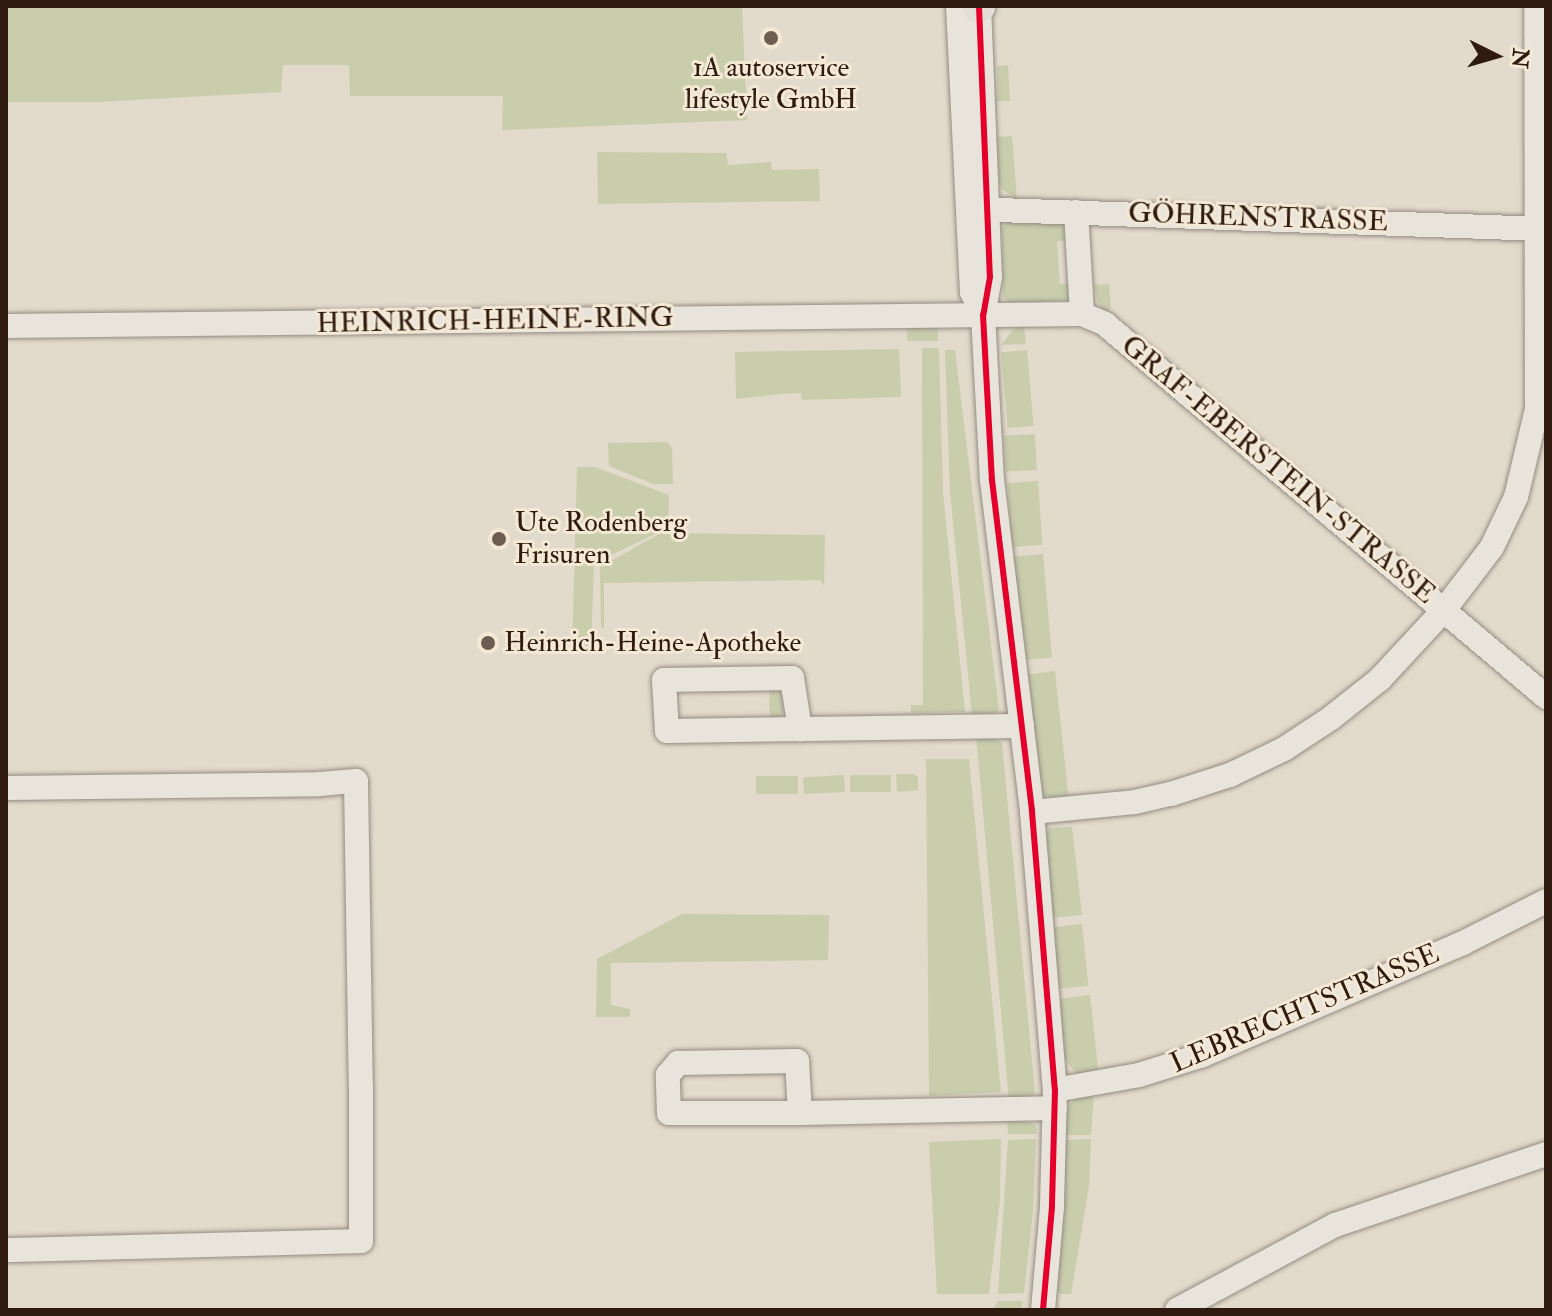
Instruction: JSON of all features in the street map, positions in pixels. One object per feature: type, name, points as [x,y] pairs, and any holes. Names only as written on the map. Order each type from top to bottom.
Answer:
[{"type":"street","points":[[958,6],[990,292],[983,315],[992,480],[1032,812],[1055,1099],[1052,1207],[1043,1310]]},
{"type":"street","points":[[979,6],[979,209]]},
{"type":"street","points":[[1032,812],[1147,800],[1204,784],[1258,762],[1304,737],[1357,699],[1444,610],[1492,547],[1516,497],[1526,466],[1537,409],[1541,229],[1536,6]]},
{"type":"street","name":"GÖHRENSTRASSE","points":[[979,209],[1541,229]]},
{"type":"street","points":[[983,315],[1082,314],[1076,212]]},
{"type":"street","name":"GRAF-EBERSTEIN-STRASSE","points":[[1082,314],[1105,324],[1546,697]]},
{"type":"street","name":"HEINRICH-HEINE-RING","points":[[6,326],[983,315]]},
{"type":"street","points":[[800,729],[792,678],[664,680],[667,731],[1022,726]]},
{"type":"street","points":[[6,788],[356,781],[361,1086],[361,1241],[6,1250]]},
{"type":"street","name":"LEBRECHTSTRASSE","points":[[800,1113],[797,1061],[678,1063],[668,1075],[669,1113],[800,1113],[1055,1099],[1203,1055],[1463,943],[1546,901]]},
{"type":"street","points":[[1177,1310],[1335,1225],[1546,1154]]},
{"type":"green space","points":[[6,6],[742,6],[747,120],[502,130],[503,96],[350,96],[349,65],[283,65],[281,92],[99,102],[6,102]]},
{"type":"green space","points":[[1008,65],[1010,101],[997,101],[997,66]]},
{"type":"green space","points":[[1012,136],[1017,199],[1003,190],[999,183],[996,137]]},
{"type":"green space","points":[[597,152],[726,153],[728,165],[771,162],[772,170],[819,169],[820,201],[598,204]]},
{"type":"green space","points":[[1009,220],[1063,221],[1072,240],[1057,241],[1060,284],[1076,284],[1069,300],[1011,304],[1003,297],[1002,228]]},
{"type":"green space","points":[[1109,284],[1111,307],[1106,314],[1098,302],[1094,285]]},
{"type":"green space","points":[[1024,325],[1026,344],[1001,345],[1013,330]]},
{"type":"green space","points":[[907,326],[938,326],[938,341],[907,341]]},
{"type":"green space","points":[[922,348],[939,348],[943,492],[965,712],[911,713],[911,705],[923,705]]},
{"type":"green space","points":[[899,349],[901,397],[802,400],[801,393],[736,399],[735,352]]},
{"type":"green space","points":[[945,350],[955,350],[999,710],[991,716],[972,715],[950,492]]},
{"type":"green space","points":[[1027,350],[1034,426],[1008,428],[1001,352]]},
{"type":"green space","points":[[1035,434],[1037,470],[1006,472],[1004,436]]},
{"type":"green space","points":[[667,442],[672,448],[673,484],[653,484],[609,466],[608,443]]},
{"type":"green space","points":[[577,467],[595,467],[669,495],[668,528],[594,563],[591,650],[572,651]]},
{"type":"green space","points":[[1038,481],[1042,545],[1012,547],[1007,483]]},
{"type":"green space","points":[[661,533],[825,535],[824,586],[820,580],[604,583],[604,628],[601,628],[600,567]]},
{"type":"green space","points":[[1043,554],[1052,658],[1022,660],[1013,557]]},
{"type":"green space","points":[[1055,671],[1069,802],[1043,795],[1036,783],[1024,675]]},
{"type":"green space","points":[[769,685],[780,690],[784,710],[779,719],[770,722]]},
{"type":"green space","points":[[976,735],[993,737],[1002,743],[1035,1093],[1025,1099],[1009,1101]]},
{"type":"green space","points":[[926,759],[969,759],[1001,1092],[929,1096]]},
{"type":"green space","points":[[896,774],[914,774],[918,777],[918,790],[897,792]]},
{"type":"green space","points":[[844,775],[845,792],[804,794],[803,777]]},
{"type":"green space","points":[[850,775],[891,775],[891,792],[850,792]]},
{"type":"green space","points":[[756,776],[798,776],[798,794],[756,794]]},
{"type":"green space","points":[[1072,827],[1082,915],[1051,918],[1044,835],[1049,828]]},
{"type":"green space","points":[[682,914],[829,915],[828,960],[611,963],[611,1005],[630,1009],[630,1017],[596,1017],[597,959]]},
{"type":"green space","points":[[1082,924],[1088,986],[1058,989],[1051,927]]},
{"type":"green space","points":[[1090,995],[1099,1077],[1078,1076],[1063,1057],[1059,999]]},
{"type":"green space","points":[[1094,1093],[1091,1135],[1065,1135],[1067,1108],[1075,1099]]},
{"type":"green space","points":[[1007,1118],[1030,1122],[1036,1126],[1037,1134],[1008,1134]]},
{"type":"green space","points":[[1001,1139],[1000,1200],[989,1294],[937,1294],[929,1142]]},
{"type":"green space","points":[[1036,1139],[1033,1211],[1024,1293],[998,1294],[1008,1140]]},
{"type":"green space","points":[[1091,1139],[1089,1186],[1071,1294],[1060,1294],[1053,1287],[1065,1140]]},
{"type":"green space","points":[[998,1301],[1023,1301],[1021,1310],[993,1310]]},
{"type":"transit line","points":[[979,6],[990,277],[983,315],[992,480],[1032,812],[1055,1090],[1052,1207],[1043,1310]]},
{"type":"place","name":"1A autoservice lifestyle GmbH","points":[[771,38]]},
{"type":"place","name":"Ute Rodenberg Frisuren","points":[[499,539]]},
{"type":"place","name":"Heinrich-Heine-Apotheke","points":[[488,643]]}]
